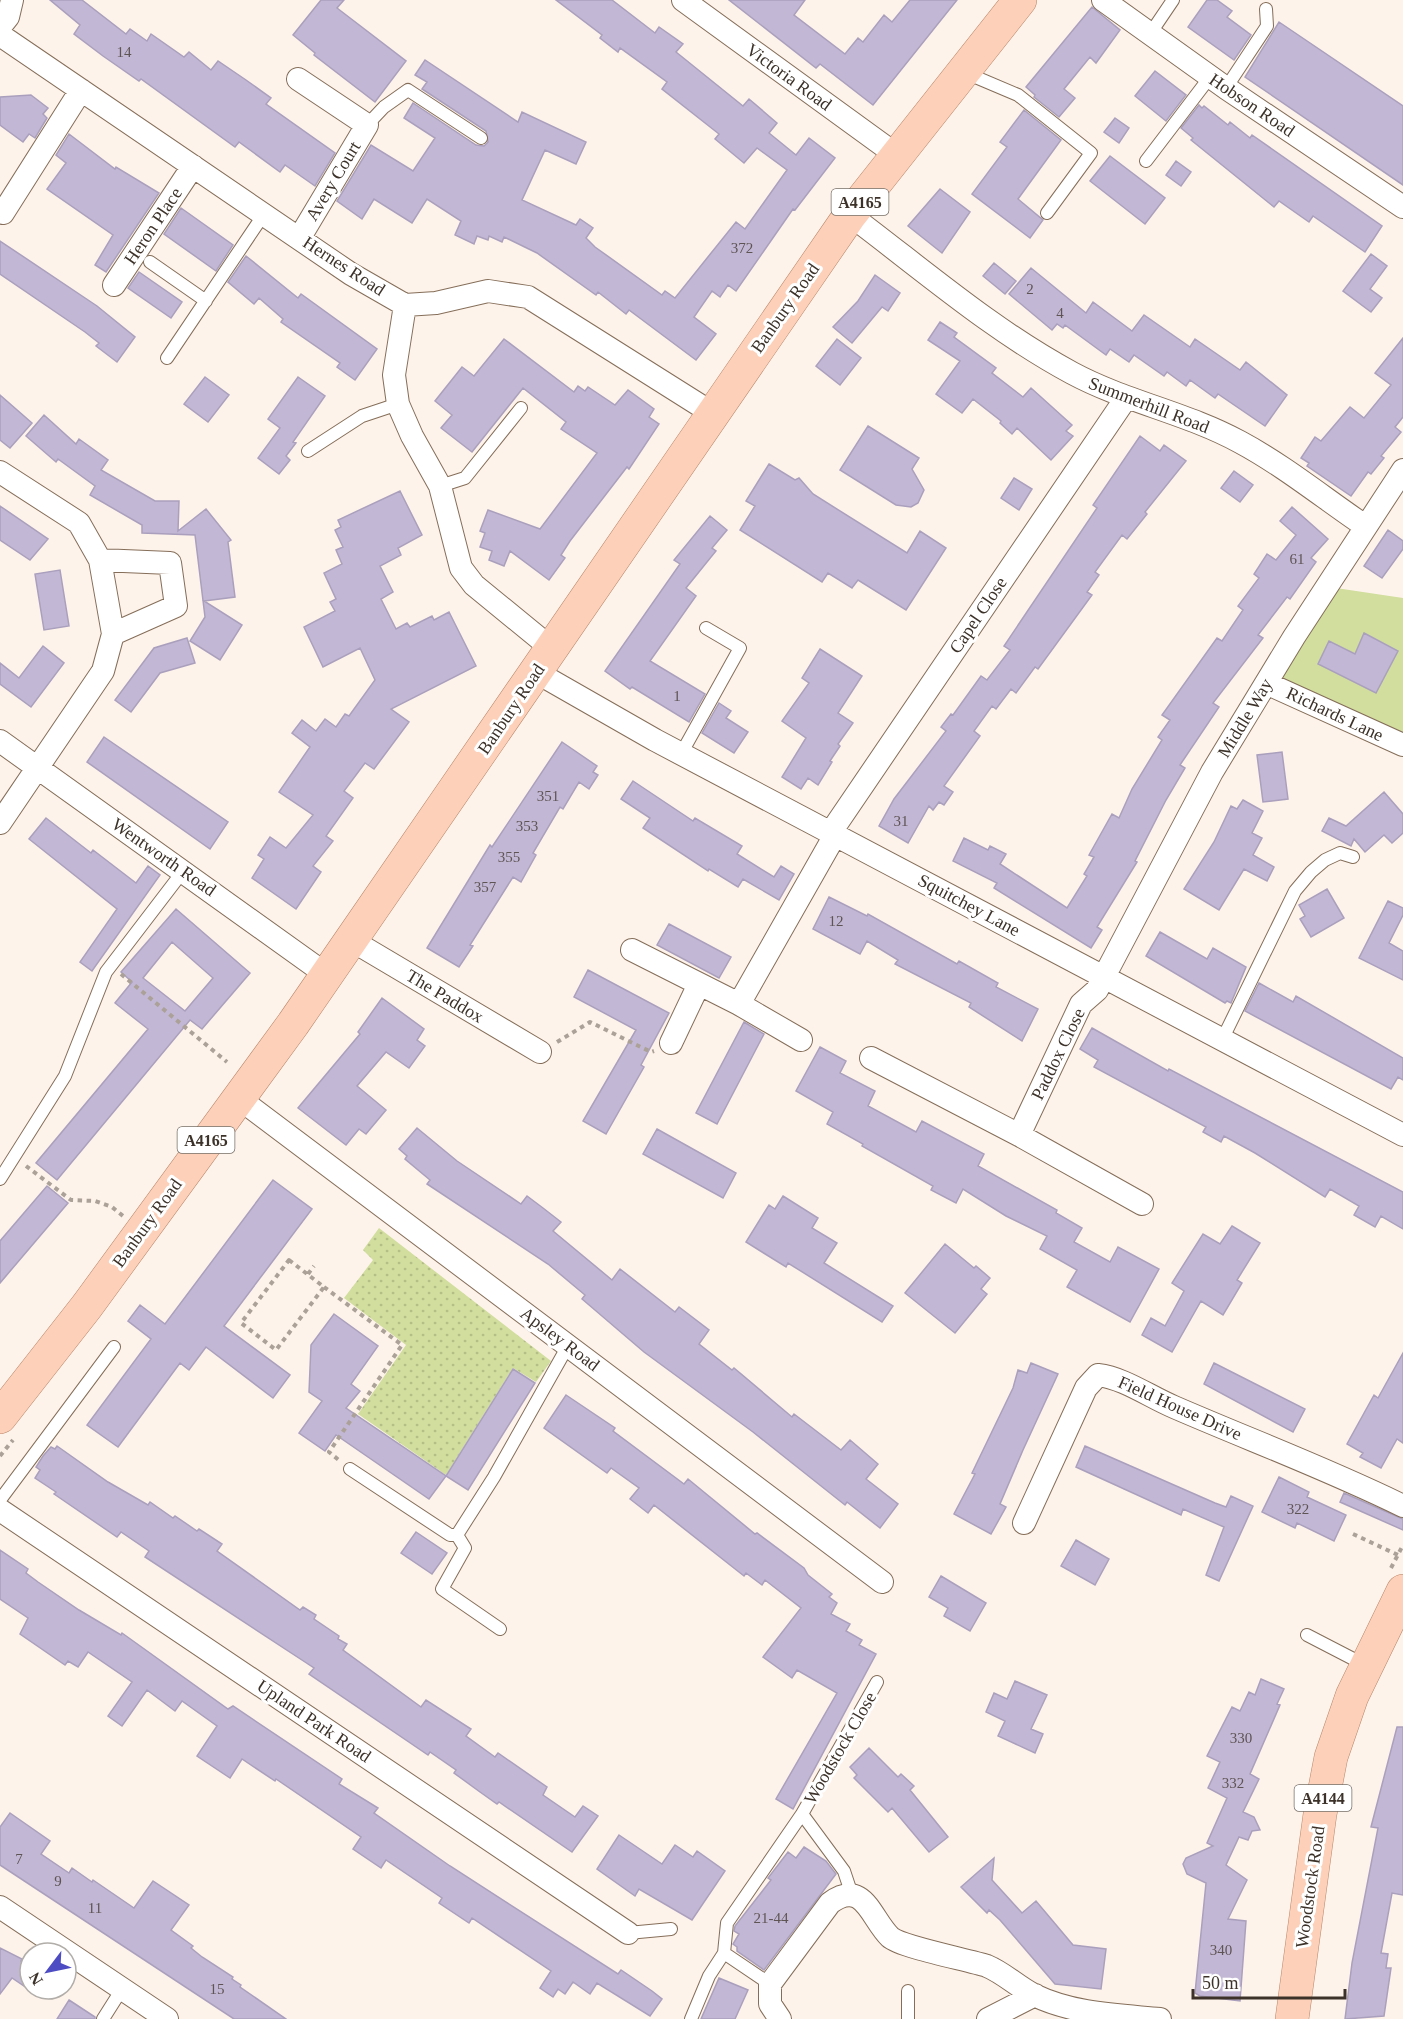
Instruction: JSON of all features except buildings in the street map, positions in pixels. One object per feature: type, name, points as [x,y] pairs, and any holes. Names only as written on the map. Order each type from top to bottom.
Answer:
[{"type":"main road","name":"Banbury Road","points":[[0,1417],[87,1306],[237,1098],[294,1024],[850,215],[895,154],[1020,0]]},
{"type":"main road","name":"Woodstock Road","points":[[1292,2019],[1320,1815],[1331,1757],[1352,1696],[1403,1591]]},
{"type":"street","points":[[0,27],[8,17],[12,0]]},
{"type":"street","name":"Victoria Road","points":[[683,0],[895,154]]},
{"type":"street","name":"Hobson Road","points":[[1103,0],[1218,82],[1403,207]]},
{"type":"street","name":"Hernes Road","points":[[0,35],[300,237],[351,274],[405,305],[436,303],[488,291],[528,297],[712,413]]},
{"type":"street","name":"Avery Court","points":[[298,79],[367,125],[300,237]]},
{"type":"street","points":[[3,213],[81,90]]},
{"type":"street","name":"Heron Place","points":[[114,285],[193,166]]},
{"type":"street","name":"Summerhill Road","points":[[850,215],[1006,334],[1072,374],[1126,398],[1173,411],[1241,442],[1365,526]]},
{"type":"street","name":"Squitchey Lane","points":[[405,305],[394,375],[398,404],[412,436],[440,486],[461,568],[544,660],[681,754],[1403,1135]]},
{"type":"street","name":"Capel Close","points":[[833,834],[1126,398]]},
{"type":"street","name":"Middle Way","points":[[1103,977],[1212,772],[1365,526],[1403,470]]},
{"type":"street","points":[[0,472],[79,522],[100,560],[114,634],[103,671],[0,823]]},
{"type":"street","points":[[100,560],[170,563],[176,606],[114,634]]},
{"type":"street","name":"Richards Lane","points":[[1266,683],[1403,745]]},
{"type":"street","name":"Wentworth Road","points":[[0,741],[184,870],[327,975]]},
{"type":"street","points":[[739,1004],[833,834]]},
{"type":"street","name":"The Paddox","points":[[351,940],[540,1052]]},
{"type":"street","points":[[632,950],[739,1004],[801,1040]]},
{"type":"street","name":"Paddox Close","points":[[1019,1135],[1081,1004],[1097,990],[1103,977]]},
{"type":"street","points":[[671,1043],[699,984]]},
{"type":"street","points":[[871,1058],[1019,1135],[1142,1204]]},
{"type":"street","name":"Apsley Road","points":[[237,1098],[569,1344],[882,1582]]},
{"type":"street","name":"Field House Drive","points":[[1033,1519],[1086,1388],[1098,1375],[1108,1376],[1156,1400],[1356,1482],[1403,1506]]},
{"type":"street","name":"Upland Park Road","points":[[0,1509],[628,1933]]},
{"type":"street","points":[[780,2019],[770,2004],[770,1984],[830,1903],[838,1897],[852,1895]]},
{"type":"street","name":"Woodstock Close","points":[[852,1895],[860,1898],[868,1906],[892,1939],[989,1967],[1035,1995],[1078,2010],[1160,2019]]},
{"type":"street","points":[[0,1907],[167,2019]]},
{"type":"street","points":[[988,2019],[1035,1995]]},
{"type":"lane","points":[[1150,34],[1173,0]]},
{"type":"lane","points":[[1146,161],[1267,26],[1266,9]]},
{"type":"lane","points":[[962,71],[1018,95],[1091,153],[1047,213]]},
{"type":"lane","name":"Avery Court","points":[[367,125],[384,107],[408,90],[481,138]]},
{"type":"lane","points":[[167,358],[264,214]]},
{"type":"lane","points":[[150,262],[206,301]]},
{"type":"lane","points":[[308,451],[362,416],[398,404]]},
{"type":"lane","points":[[440,486],[465,478],[521,408]]},
{"type":"lane","points":[[681,754],[740,648],[706,628]]},
{"type":"lane","points":[[1222,1040],[1295,891],[1324,860],[1340,853],[1353,857]]},
{"type":"lane","points":[[0,1179],[65,1076],[111,966],[184,870]]},
{"type":"lane","points":[[457,1535],[494,1477],[569,1344]]},
{"type":"lane","points":[[0,1500],[114,1347]]},
{"type":"lane","points":[[350,1469],[450,1535],[457,1535]]},
{"type":"lane","points":[[457,1535],[465,1548],[442,1588],[500,1629]]},
{"type":"lane","points":[[1307,1635],[1366,1666]]},
{"type":"lane","name":"Woodstock Close","points":[[691,2019],[709,1976],[724,1953],[727,1923],[802,1814],[877,1682]]},
{"type":"lane","name":"Woodstock Close","points":[[802,1814],[844,1871],[852,1895]]},
{"type":"lane","points":[[628,1933],[671,1929]]},
{"type":"lane","points":[[724,1953],[770,1984]]},
{"type":"lane","points":[[103,2019],[122,1989]]},
{"type":"lane","points":[[908,1991],[908,2019]]},
{"type":"path","points":[[111,966],[227,1062]]},
{"type":"path","points":[[540,1052],[590,1022],[651,1052],[671,1043]]},
{"type":"path","points":[[14,1158],[71,1200],[95,1201],[112,1207],[126,1218]]},
{"type":"path","points":[[324,1287],[276,1350],[241,1323],[289,1260],[402,1345],[329,1452],[350,1469]]},
{"type":"path","points":[[308,1274],[314,1266]]},
{"type":"path","points":[[1353,1534],[1398,1555]]},
{"type":"green space","points":[[1336,588],[1403,598],[1403,738],[1278,680]]},
{"type":"green space","points":[[379,1228],[551,1361],[536,1382],[513,1368],[446,1475],[358,1414],[406,1345],[344,1298],[373,1260],[363,1250]]}]
